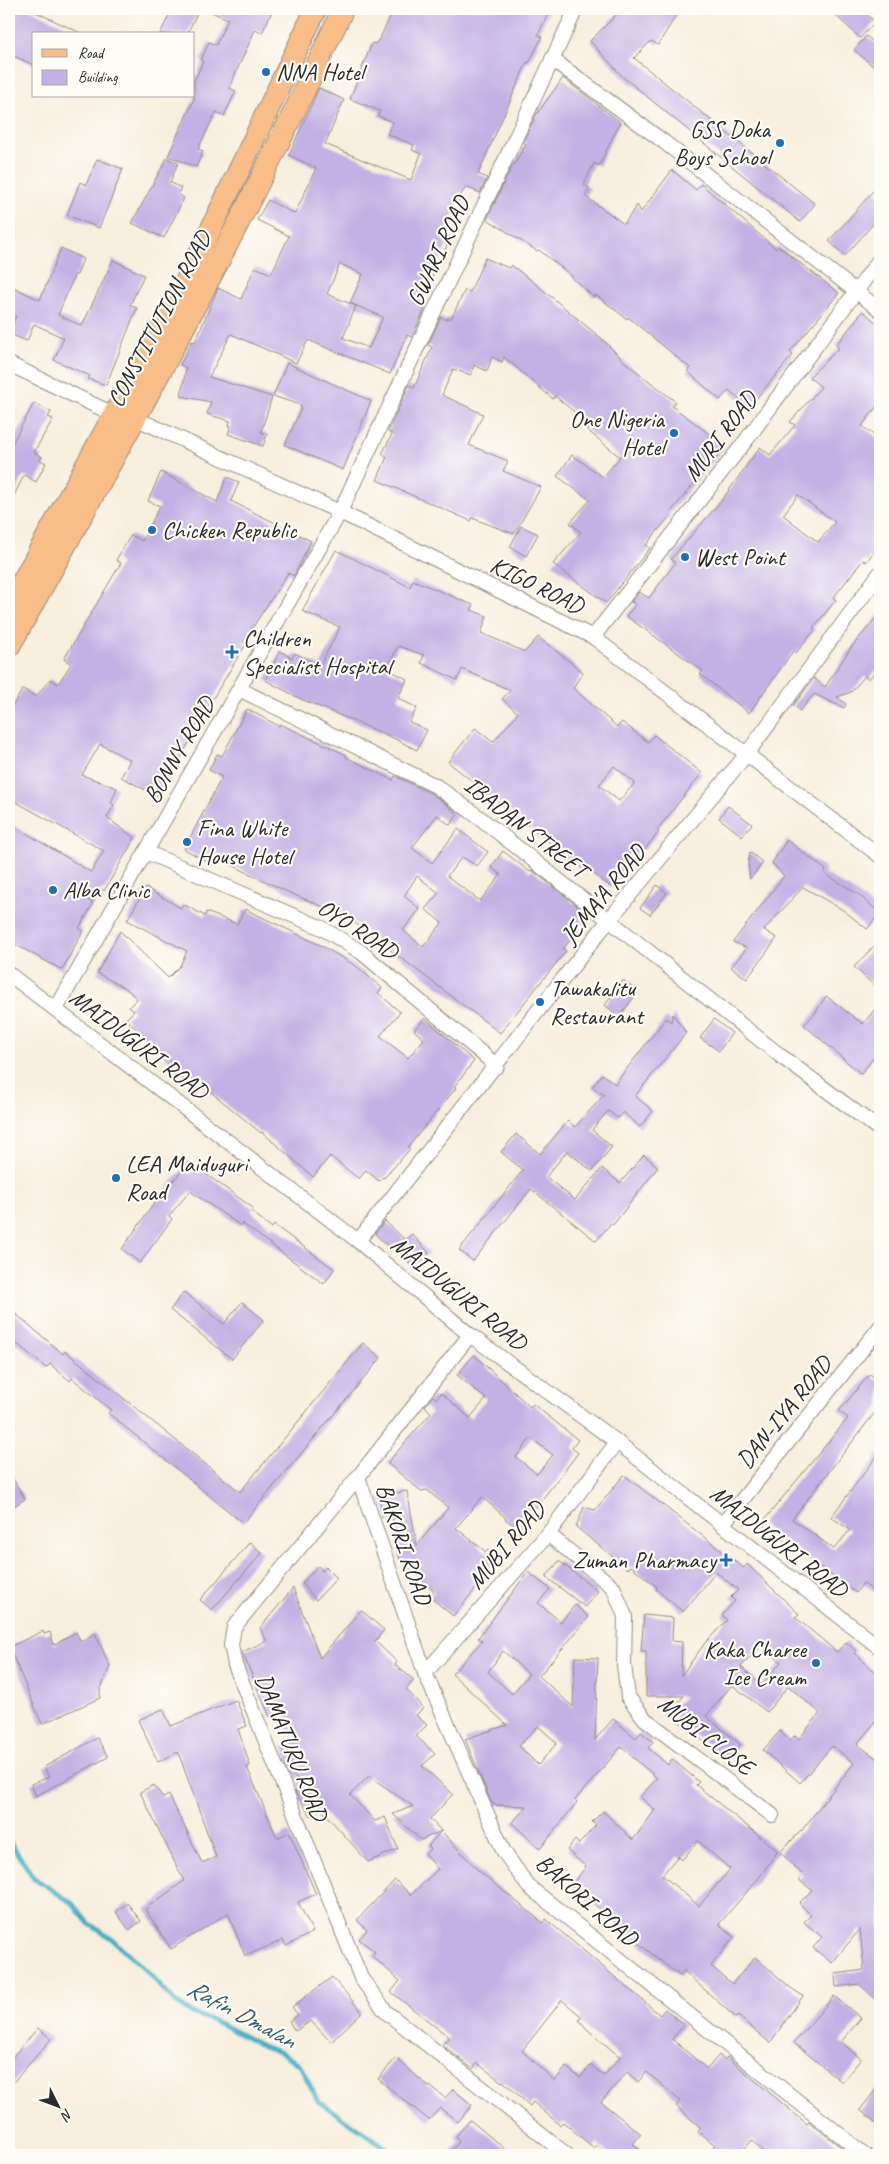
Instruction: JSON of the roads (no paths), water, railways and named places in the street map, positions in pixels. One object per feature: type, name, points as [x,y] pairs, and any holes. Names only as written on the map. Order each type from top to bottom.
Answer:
[{"type":"main road","name":"CONSTITUTION ROAD","points":[[9,648],[125,417],[178,298],[316,9]]},
{"type":"main road","name":"CONSTITUTION ROAD","points":[[9,606],[125,417],[195,309],[257,190],[343,9]]},
{"type":"street","name":"GWARI ROAD","points":[[340,512],[576,9]]},
{"type":"street","points":[[552,59],[664,142],[880,310]]},
{"type":"street","name":"MURI ROAD","points":[[593,637],[748,439],[855,290],[880,259]]},
{"type":"street","name":"KIGO ROAD","points":[[9,364],[340,512],[593,637],[746,756],[880,856]]},
{"type":"street","name":"BONNY ROAD","points":[[56,1009],[340,512]]},
{"type":"street","name":"JEMA'A ROAD","points":[[358,1241],[609,920],[746,756],[880,573]]},
{"type":"street","name":"IBADAN STREET","points":[[239,689],[436,786],[782,1057],[880,1130]]},
{"type":"street","name":"OYO ROAD","points":[[146,852],[322,928],[361,952],[496,1066]]},
{"type":"street","name":"MAIDUGURI ROAD","points":[[9,974],[358,1241],[470,1334],[617,1442],[880,1648]]},
{"type":"street","name":"DAN-IYA ROAD","points":[[722,1525],[880,1327]]},
{"type":"street","name":"DAMATURU ROAD","points":[[470,1334],[358,1477],[234,1627],[231,1645],[235,1665],[361,1978],[386,2012],[567,2155]]},
{"type":"street","name":"MUBI ROAD","points":[[424,1673],[548,1534],[617,1442]]},
{"type":"street","name":"BAKORI ROAD","points":[[358,1477],[424,1673],[504,1852],[528,1886],[865,2155]]},
{"type":"street","name":"MUBI CLOSE","points":[[548,1534],[613,1588],[626,1616],[624,1665],[628,1697],[645,1719],[772,1815]]},
{"type":"waterway","name":"Rafin Dmalan","points":[[9,1841],[34,1878],[72,1903],[88,1923],[112,1939],[145,1969],[175,2002],[192,2013],[221,2024],[264,2047],[282,2053],[300,2065],[318,2101],[391,2151],[391,2155]]},
{"type":"place","name":"NNA Hotel","points":[[266,72]]},
{"type":"place","name":"GSS Doka Boys School","points":[[780,143]]},
{"type":"place","name":"One Nigeria Hotel","points":[[674,433]]},
{"type":"place","name":"Chicken Republic","points":[[152,530]]},
{"type":"place","name":"West Point","points":[[685,557]]},
{"type":"place","name":"Children Specialist Hospital","points":[[232,652]]},
{"type":"place","name":"Fina White House Hotel","points":[[187,842]]},
{"type":"place","name":"Alba Clinic","points":[[53,890]]},
{"type":"place","name":"Tawakalitu Restaurant","points":[[540,1002]]},
{"type":"place","name":"LEA Maiduguri Road","points":[[116,1178]]},
{"type":"place","name":"Zuman Pharmacy","points":[[726,1560]]},
{"type":"place","name":"Kaka Charee Ice Cream","points":[[816,1663]]}]
